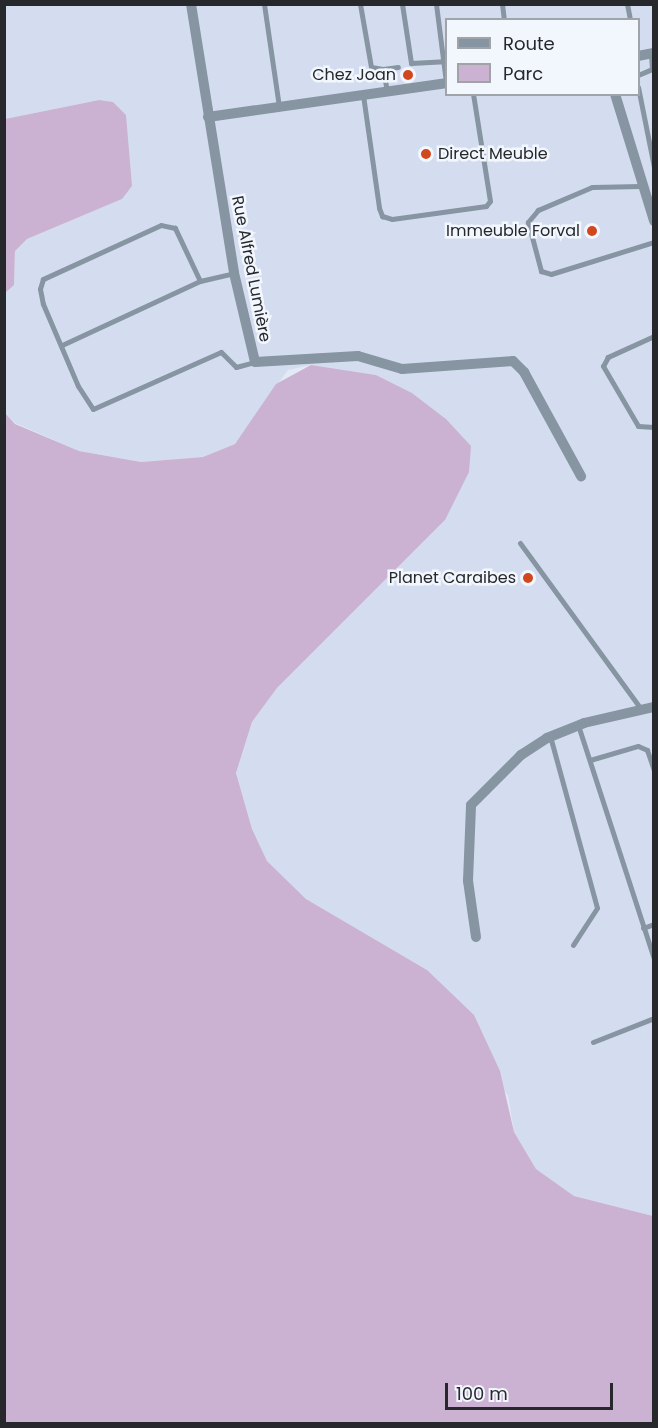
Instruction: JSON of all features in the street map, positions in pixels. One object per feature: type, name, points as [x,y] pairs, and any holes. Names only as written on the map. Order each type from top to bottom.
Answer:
[{"type":"street","name":"Rue Alfred Lumière","points":[[191,4],[234,273],[255,362],[358,356],[402,369],[513,361],[524,372],[580,476]]},
{"type":"street","points":[[208,117],[445,82]]},
{"type":"street","points":[[616,96],[641,186],[654,221]]},
{"type":"street","points":[[476,937],[468,881],[471,805],[521,755],[550,736],[578,725],[654,707]]},
{"type":"lane","points":[[264,4],[279,107]]},
{"type":"lane","points":[[360,4],[370,67],[398,68]]},
{"type":"lane","points":[[402,4],[411,63],[444,61]]},
{"type":"lane","points":[[436,4],[445,68]]},
{"type":"lane","points":[[652,53],[653,69]]},
{"type":"lane","points":[[383,69],[387,92]]},
{"type":"lane","points":[[640,92],[654,167]]},
{"type":"lane","points":[[363,95],[378,208],[382,216],[392,219],[486,206],[490,201],[473,96]]},
{"type":"lane","points":[[641,186],[592,187],[545,206],[528,222],[541,271],[551,274],[654,242]]},
{"type":"lane","points":[[200,281],[175,228],[161,225],[44,279],[40,289],[43,304],[78,386],[93,409],[111,404],[221,352],[236,367],[255,362]]},
{"type":"lane","points":[[62,345],[200,281],[234,273]]},
{"type":"lane","points":[[654,336],[608,357],[603,366],[638,426],[654,426]]},
{"type":"lane","points":[[520,543],[642,710]]},
{"type":"lane","points":[[578,725],[654,959]]},
{"type":"lane","points":[[550,736],[597,908],[573,945]]},
{"type":"lane","points":[[590,760],[638,746],[647,750],[654,770]]},
{"type":"lane","points":[[643,928],[654,924]]},
{"type":"lane","points":[[593,1042],[654,1018]]},
{"type":"shaded area","points":[[5,5],[653,5],[653,1216],[574,1196],[536,1169],[514,1132],[508,1096],[427,970],[306,899],[267,861],[252,829],[236,773],[252,722],[277,688],[445,520],[446,419],[412,393],[376,375],[311,365],[288,370],[235,444],[203,457],[141,462],[79,451],[15,423],[5,413],[4,293],[14,285],[15,251],[27,239],[122,199],[99,100],[5,119]]},
{"type":"green space","points":[[99,100],[113,102],[126,115],[132,186],[122,199],[27,239],[15,251],[14,285],[5,293],[5,119]]},
{"type":"green space","points":[[311,365],[376,375],[412,393],[446,419],[471,446],[469,472],[445,520],[277,688],[252,722],[236,773],[252,829],[267,861],[306,899],[427,970],[474,1015],[500,1071],[514,1132],[536,1169],[574,1196],[653,1216],[653,1423],[5,1423],[5,413],[15,424],[79,451],[141,462],[203,457],[235,444],[276,384]]},
{"type":"place","name":"Chez Joan","points":[[408,75]]},
{"type":"place","name":"Direct Meuble","points":[[426,154]]},
{"type":"place","name":"Immeuble Forval","points":[[592,231]]},
{"type":"place","name":"Planet Caraibes","points":[[528,578]]}]
